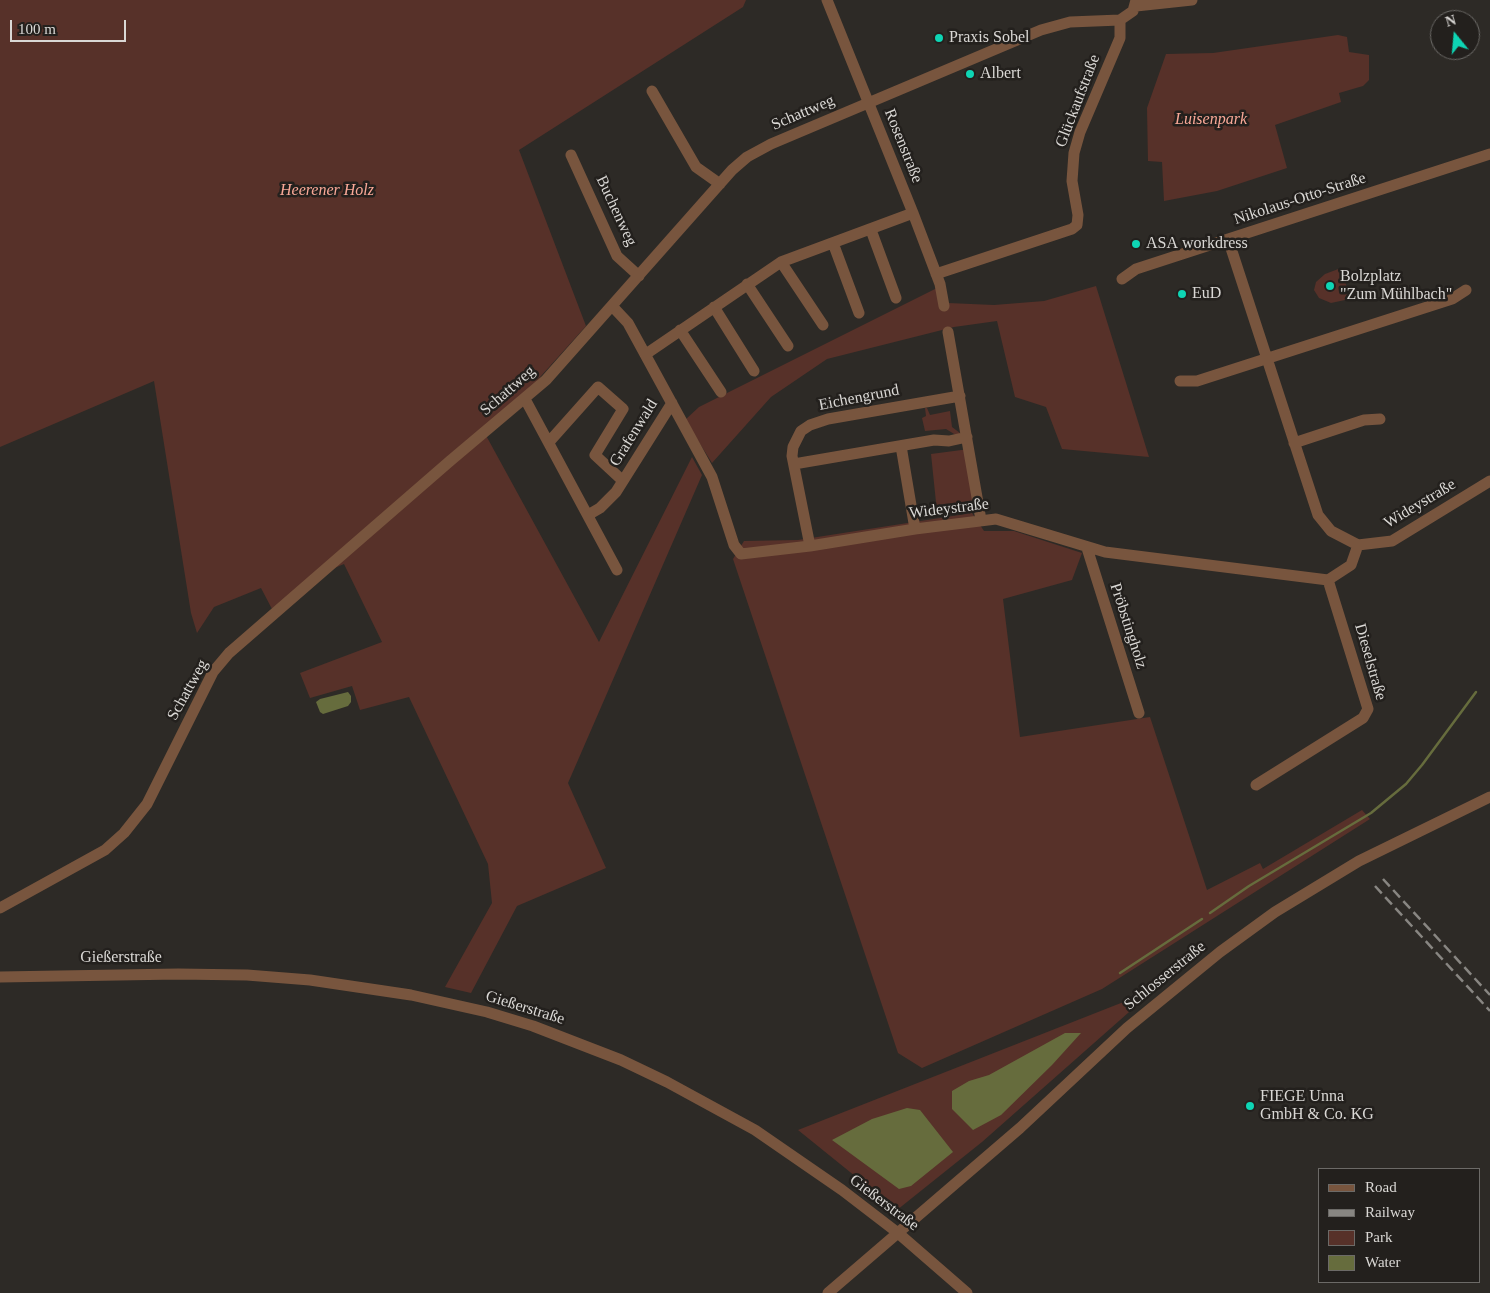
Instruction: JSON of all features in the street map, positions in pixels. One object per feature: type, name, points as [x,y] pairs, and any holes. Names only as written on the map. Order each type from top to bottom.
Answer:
[{"type":"street","name":"Rosenstraße","points":[[827,0],[913,213],[936,274],[944,306]]},
{"type":"street","points":[[1120,20],[1129,16],[1136,3],[1192,0]]},
{"type":"street","name":"Schattweg","points":[[0,908],[105,850],[124,834],[147,804],[213,672],[229,653],[546,380],[613,307],[732,170],[757,151],[1055,25],[1120,20]]},
{"type":"street","name":"Glückaufstraße","points":[[936,274],[1072,229],[1077,225],[1078,216],[1072,181],[1074,153],[1080,132],[1120,38],[1120,20]]},
{"type":"street","points":[[652,92],[696,167],[720,184]]},
{"type":"street","name":"Nikolaus-Otto-Straße","points":[[1122,279],[1136,269],[1490,154]]},
{"type":"street","name":"Buchenweg","points":[[571,156],[617,256],[639,276]]},
{"type":"street","points":[[646,354],[781,262],[913,213]]},
{"type":"street","points":[[871,230],[896,298]]},
{"type":"street","points":[[1228,239],[1318,515],[1332,531],[1358,545],[1352,565],[1328,580]]},
{"type":"street","points":[[833,243],[859,313]]},
{"type":"street","points":[[781,262],[822,326]]},
{"type":"street","points":[[747,284],[788,346]]},
{"type":"street","points":[[1180,381],[1197,381],[1267,359],[1452,299],[1466,290]]},
{"type":"street","name":"Wideystraße","points":[[613,307],[628,323],[712,477],[734,545],[741,554],[996,519],[1086,548],[1105,552],[1328,580]]},
{"type":"street","points":[[714,307],[754,371]]},
{"type":"street","points":[[680,330],[721,392]]},
{"type":"street","points":[[948,332],[981,520]]},
{"type":"street","name":"Grafenwald","points":[[549,442],[598,387],[623,409],[596,455],[623,481]]},
{"type":"street","name":"Eichengrund","points":[[810,546],[794,464],[793,447],[795,440],[801,432],[819,421],[960,396]]},
{"type":"street","points":[[525,399],[618,570]]},
{"type":"street","name":"Grafenwald","points":[[588,515],[608,501],[623,481],[672,403]]},
{"type":"street","points":[[1294,443],[1364,420],[1380,419]]},
{"type":"street","points":[[794,464],[967,437]]},
{"type":"street","points":[[901,446],[915,529]]},
{"type":"street","name":"Wideystraße","points":[[1358,545],[1392,541],[1490,481]]},
{"type":"street","name":"Pröbstingholz","points":[[1086,548],[1139,713]]},
{"type":"street","name":"Dieselstraße","points":[[1256,785],[1363,718],[1368,709],[1328,580]]},
{"type":"street","name":"Schlosserstraße","points":[[828,1293],[1020,1128],[1127,1028],[1226,947],[1275,912],[1359,861],[1490,797]]},
{"type":"street","name":"Gießerstraße","points":[[0,976],[100,974],[247,975],[380,989],[487,1012],[576,1042],[621,1060],[703,1101],[754,1130],[787,1151],[898,1233],[967,1293]]},
{"type":"green space","name":"Heerener Holz","points":[[0,0],[746,0],[743,7],[519,150],[586,326],[523,396],[483,430],[599,642],[692,457],[702,475],[568,783],[606,868],[517,906],[471,993],[445,987],[492,903],[488,864],[409,697],[360,710],[352,686],[310,698],[300,673],[382,642],[344,564],[313,577],[272,609],[261,588],[214,607],[197,633],[191,613],[154,381],[0,447]]},
{"type":"green space","name":"Luisenpark","points":[[1338,35],[1347,37],[1349,52],[1369,55],[1369,80],[1363,86],[1339,93],[1341,102],[1275,125],[1287,168],[1217,191],[1164,201],[1162,162],[1148,161],[1147,108],[1166,54],[1213,53]]},
{"type":"green space","name":"Bolzplatz \"Zum Mühlbach\"","points":[[1341,268],[1348,291],[1345,300],[1331,303],[1319,298],[1314,290],[1316,282],[1325,274]]},
{"type":"green space","points":[[943,285],[948,303],[994,305],[1044,301],[1096,286],[1149,457],[1062,449],[1046,407],[1015,397],[997,321],[954,327],[827,359],[771,397],[712,463],[685,420],[699,407]]},
{"type":"green space","points":[[925,408],[927,408],[930,415],[950,411],[952,427],[964,436],[959,437],[946,429],[925,431],[922,418],[926,416]]},
{"type":"green space","points":[[969,449],[978,505],[937,512],[931,454]]},
{"type":"green space","points":[[972,513],[984,531],[1014,531],[1082,553],[1072,580],[1003,599],[1020,737],[1150,717],[1207,890],[1260,863],[1263,869],[1362,810],[1370,819],[1102,989],[922,1068],[898,1053],[733,559],[744,541],[798,540]]},
{"type":"green space","points":[[1154,990],[982,1142],[897,1210],[798,1130]]},
{"type":"water","points":[[348,692],[351,696],[351,702],[348,706],[323,714],[320,712],[316,702],[320,699]]},
{"type":"water","points":[[1065,1033],[1081,1033],[1052,1065],[1001,1115],[973,1130],[952,1109],[952,1091],[969,1081],[989,1075]]},
{"type":"water","points":[[907,1108],[920,1110],[953,1152],[911,1186],[899,1189],[832,1140],[872,1119]]},
{"type":"waterway","points":[[1210,913],[1249,886],[1371,813],[1406,784],[1476,692]]},
{"type":"waterway","points":[[1120,973],[1202,919]]},
{"type":"railway","points":[[1383,879],[1490,995]]},
{"type":"railway","points":[[1375,886],[1490,1011]]},
{"type":"place","name":"Praxis Sobel","points":[[939,38]]},
{"type":"place","name":"Albert","points":[[970,74]]},
{"type":"place","name":"ASA workdress","points":[[1136,244]]},
{"type":"place","name":"Bolzplatz \"Zum Mühlbach\"","points":[[1330,286]]},
{"type":"place","name":"EuD","points":[[1182,294]]},
{"type":"place","name":"FIEGE Unna GmbH & Co. KG","points":[[1250,1106]]}]
